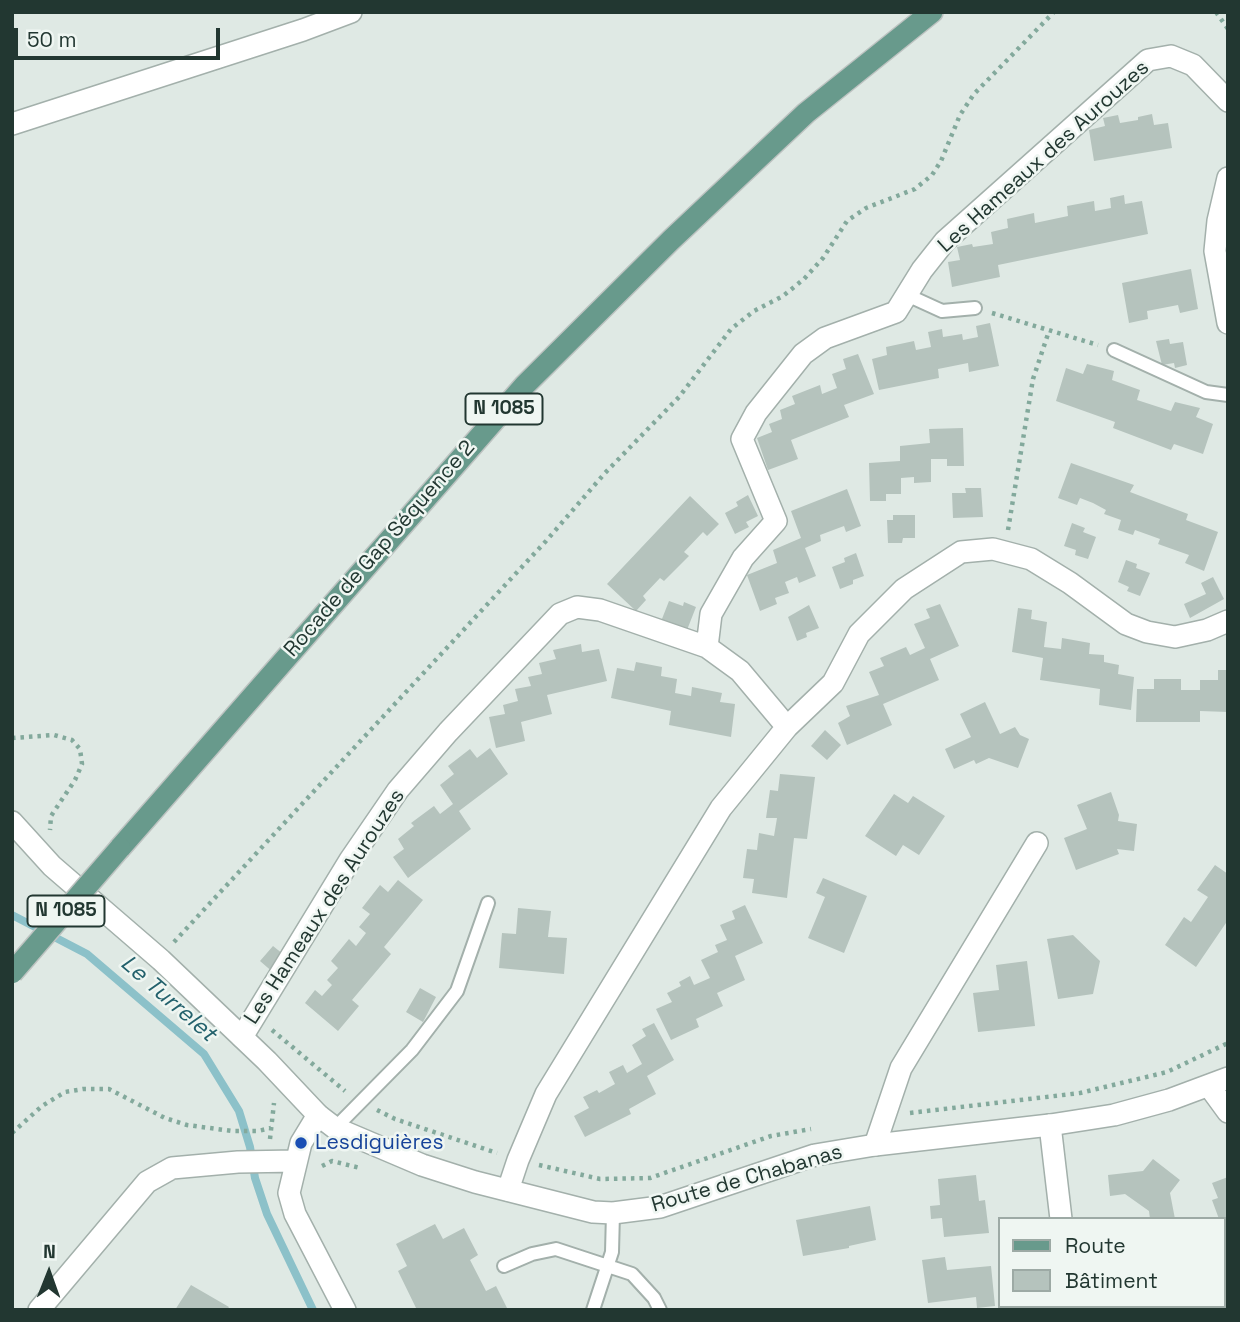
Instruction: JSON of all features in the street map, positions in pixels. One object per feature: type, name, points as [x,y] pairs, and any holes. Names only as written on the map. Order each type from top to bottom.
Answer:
[{"type":"main road","name":"Rocade de Gap Séquence 2","points":[[12,973],[526,385],[671,240],[806,113],[932,12]]},
{"type":"street","points":[[12,124],[303,30],[350,12]]},
{"type":"street","name":"Les Hameaux des Aurouzes","points":[[707,647],[711,614],[743,558],[776,521],[742,439],[756,413],[803,354],[825,338],[896,312],[922,270],[945,242],[1148,60],[1171,56],[1193,65],[1228,101]]},
{"type":"street","points":[[1228,177],[1218,221],[1215,251],[1228,323]]},
{"type":"street","points":[[508,1190],[546,1094],[721,808],[787,727],[833,682],[859,634],[904,589],[961,552],[993,549],[1031,559],[1070,583],[1126,624],[1147,632],[1175,637],[1208,630],[1228,621]]},
{"type":"street","name":"Les Hameaux des Aurouzes","points":[[242,1037],[350,860],[398,790],[448,732],[560,614],[577,607],[600,610],[707,647],[740,671],[787,727]]},
{"type":"street","name":"Route de Chabanas","points":[[12,822],[52,866],[161,960],[327,1121],[422,1165],[593,1212],[613,1213],[660,1207],[815,1155],[1114,1115],[1169,1100],[1218,1082]]},
{"type":"street","points":[[875,1145],[901,1069],[1037,843]]},
{"type":"street","points":[[1218,1082],[1228,1112]]},
{"type":"street","points":[[327,1121],[302,1143],[289,1193],[295,1214],[345,1310]]},
{"type":"street","points":[[1050,1125],[1061,1217]]},
{"type":"street","points":[[39,1310],[146,1182],[172,1168],[239,1162],[296,1161]]},
{"type":"lane","points":[[907,295],[942,311],[975,308]]},
{"type":"lane","points":[[1114,351],[1206,393],[1228,395]]},
{"type":"lane","points":[[327,1121],[361,1101],[412,1050],[457,990],[488,903]]},
{"type":"lane","points":[[593,1310],[614,1236],[613,1213]]},
{"type":"lane","points":[[505,1266],[532,1254],[556,1249],[632,1274],[654,1298],[660,1310]]},
{"type":"path","points":[[170,945],[546,541],[605,473],[680,397],[731,329],[754,311],[783,296],[804,279],[823,258],[847,221],[866,208],[915,189],[932,175],[941,161],[960,116],[974,94],[1054,12]]},
{"type":"path","points":[[1216,12],[1228,29]]},
{"type":"path","points":[[975,308],[1114,351]]},
{"type":"path","points":[[1004,551],[1033,379],[1049,331]]},
{"type":"path","points":[[886,1116],[1080,1093],[1167,1072],[1228,1043]]},
{"type":"path","points":[[305,1059],[339,1087],[396,1119],[518,1160],[600,1179],[650,1178],[771,1136],[822,1127]]},
{"type":"path","points":[[12,1133],[42,1106],[65,1093],[83,1089],[109,1089],[165,1118],[187,1125],[232,1131],[271,1128]]},
{"type":"building","points":[[1152,114],[1154,125],[1168,123],[1172,148],[1094,161],[1089,130],[1105,126],[1103,118],[1118,115],[1120,123]]},
{"type":"building","points":[[1124,195],[1125,204],[1142,201],[1148,234],[998,265],[1000,277],[952,287],[948,262],[960,260],[957,247],[993,244],[991,232],[1008,228],[1007,219],[1034,213],[1035,223],[1068,216],[1067,206],[1094,201],[1095,211],[1111,208],[1110,198]]},
{"type":"building","points":[[1191,269],[1198,309],[1180,313],[1178,305],[1147,311],[1148,319],[1129,323],[1122,283]]},
{"type":"building","points":[[990,323],[999,366],[969,372],[968,363],[938,369],[939,378],[879,390],[872,359],[887,355],[886,347],[914,341],[916,350],[931,347],[928,332],[942,329],[943,337],[962,334],[963,340],[978,337],[976,326]]},
{"type":"building","points":[[1169,339],[1170,344],[1183,342],[1187,365],[1175,368],[1174,363],[1162,365],[1156,341]]},
{"type":"building","points":[[858,354],[874,394],[844,405],[849,417],[791,440],[798,459],[768,470],[757,438],[772,432],[769,424],[782,419],[780,410],[795,404],[792,396],[820,385],[822,394],[837,388],[832,374],[846,369],[843,359]]},
{"type":"building","points":[[1087,364],[1114,371],[1112,380],[1140,390],[1137,400],[1171,411],[1175,402],[1200,408],[1196,417],[1213,424],[1203,454],[1174,444],[1171,450],[1113,428],[1115,422],[1056,401],[1066,368],[1083,374]]},
{"type":"building","points":[[963,428],[964,466],[947,466],[947,459],[931,459],[931,482],[914,483],[914,477],[901,478],[901,494],[886,494],[886,501],[870,501],[869,463],[900,461],[900,446],[930,443],[929,429]]},
{"type":"building","points":[[1071,463],[1134,485],[1130,492],[1188,514],[1186,520],[1218,532],[1204,571],[1185,563],[1189,555],[1158,544],[1160,539],[1135,530],[1133,535],[1118,530],[1121,520],[1104,514],[1106,510],[1093,503],[1080,498],[1077,505],[1058,498]]},
{"type":"building","points":[[965,488],[981,488],[983,517],[953,518],[952,493],[966,493]]},
{"type":"building","points":[[847,489],[861,526],[846,532],[844,526],[820,535],[821,541],[805,548],[816,576],[799,583],[797,577],[785,582],[789,593],[775,598],[777,604],[760,611],[747,575],[777,563],[773,550],[801,538],[791,511]]},
{"type":"building","points":[[748,495],[758,516],[746,522],[749,527],[735,534],[725,513],[738,506],[736,502]]},
{"type":"building","points":[[690,496],[719,524],[707,536],[703,532],[684,552],[689,556],[664,581],[660,578],[643,596],[646,600],[636,611],[607,584]]},
{"type":"building","points":[[893,515],[915,515],[915,538],[903,538],[902,543],[888,543],[887,520],[893,520]]},
{"type":"building","points":[[1072,523],[1085,528],[1083,532],[1096,537],[1088,559],[1075,555],[1076,550],[1064,546]]},
{"type":"building","points":[[856,553],[864,576],[840,589],[832,567],[845,562],[844,558]]},
{"type":"building","points":[[1126,560],[1137,564],[1136,568],[1150,573],[1140,596],[1127,591],[1129,587],[1118,582]]},
{"type":"building","points":[[1213,577],[1224,599],[1190,618],[1184,604],[1206,594],[1201,583]]},
{"type":"building","points":[[669,601],[683,606],[684,602],[696,607],[687,630],[675,625],[673,629],[660,624]]},
{"type":"building","points":[[940,604],[959,646],[930,659],[939,680],[883,704],[892,725],[847,745],[838,723],[850,716],[846,706],[879,695],[869,672],[884,666],[880,658],[906,647],[910,655],[925,648],[914,624],[930,618],[926,609]]},
{"type":"building","points":[[809,605],[819,628],[806,633],[807,637],[797,641],[788,617]]},
{"type":"building","points":[[1018,608],[1032,610],[1031,619],[1047,622],[1044,647],[1061,649],[1062,638],[1090,643],[1089,654],[1104,655],[1104,662],[1119,665],[1118,674],[1134,677],[1131,710],[1099,705],[1100,689],[1040,680],[1043,658],[1012,652]]},
{"type":"building","points":[[581,644],[582,652],[599,649],[607,681],[547,695],[552,714],[521,722],[525,741],[496,748],[489,717],[505,714],[503,705],[518,701],[515,689],[531,686],[528,677],[542,674],[539,663],[556,659],[553,650]]},
{"type":"building","points":[[636,662],[662,667],[661,676],[677,679],[675,693],[691,696],[692,687],[722,693],[720,702],[735,704],[731,737],[669,725],[671,711],[611,698],[617,668],[634,671]]},
{"type":"building","points":[[1218,670],[1228,670],[1228,712],[1200,711],[1200,722],[1136,722],[1137,689],[1154,689],[1154,679],[1181,679],[1181,690],[1200,690],[1200,680],[1218,680]]},
{"type":"building","points":[[985,702],[1000,734],[1015,727],[1020,735],[1029,739],[1018,768],[989,758],[976,764],[974,760],[954,769],[945,749],[971,737],[960,714]]},
{"type":"building","points":[[825,730],[841,745],[827,760],[811,746]]},
{"type":"building","points":[[490,748],[508,774],[459,811],[471,829],[408,878],[393,857],[404,849],[398,839],[414,826],[411,823],[434,806],[440,814],[453,804],[440,785],[454,774],[448,766],[470,749],[477,758]]},
{"type":"building","points":[[780,774],[815,777],[807,839],[794,838],[787,898],[752,893],[754,879],[743,878],[747,849],[757,850],[759,833],[774,836],[777,818],[766,818],[770,790],[778,791]]},
{"type":"building","points":[[1111,792],[1119,815],[1118,821],[1137,824],[1134,851],[1117,849],[1119,854],[1076,870],[1064,838],[1087,829],[1077,805]]},
{"type":"building","points":[[894,794],[908,803],[913,796],[945,816],[919,855],[903,845],[896,856],[865,836]]},
{"type":"building","points":[[1215,865],[1228,874],[1228,920],[1196,967],[1165,945],[1184,917],[1191,922],[1208,897],[1197,890]]},
{"type":"building","points":[[823,878],[867,896],[844,953],[808,938],[825,897],[816,893]]},
{"type":"building","points":[[398,880],[423,900],[384,947],[391,954],[352,1000],[359,1006],[338,1031],[305,1003],[315,990],[322,996],[332,985],[327,980],[338,968],[331,961],[349,939],[356,946],[366,933],[359,927],[370,914],[362,908],[380,885],[388,892]]},
{"type":"building","points":[[745,905],[763,943],[735,956],[745,980],[717,993],[723,1006],[696,1019],[699,1027],[671,1040],[656,1009],[672,1002],[667,993],[681,986],[679,982],[690,976],[694,985],[710,978],[701,960],[718,952],[715,945],[727,940],[720,925],[735,919],[732,911]]},
{"type":"building","points":[[518,908],[551,911],[548,937],[567,938],[564,974],[499,968],[502,933],[516,934]]},
{"type":"building","points":[[1073,935],[1100,961],[1093,994],[1058,999],[1047,939]]},
{"type":"building","points":[[273,946],[288,958],[275,974],[260,961]]},
{"type":"building","points":[[1027,961],[1035,1026],[978,1032],[973,993],[999,990],[996,965]]},
{"type":"building","points":[[420,988],[436,997],[423,1022],[406,1012]]},
{"type":"building","points":[[654,1023],[674,1060],[647,1076],[656,1094],[629,1109],[631,1114],[585,1137],[574,1116],[589,1108],[583,1097],[597,1090],[599,1093],[615,1084],[609,1072],[623,1065],[627,1073],[642,1064],[632,1045],[646,1036],[642,1029]]},
{"type":"building","points":[[1153,1159],[1180,1180],[1170,1193],[1175,1217],[1150,1217],[1149,1211],[1125,1194],[1110,1196],[1108,1175],[1143,1171]]},
{"type":"building","points":[[976,1175],[979,1201],[985,1200],[989,1233],[944,1237],[942,1218],[931,1219],[930,1206],[940,1205],[938,1179]]},
{"type":"building","points":[[1228,1177],[1228,1240],[1226,1217],[1218,1217],[1212,1200],[1218,1198],[1212,1183]]},
{"type":"building","points":[[870,1206],[876,1240],[803,1256],[796,1220]]},
{"type":"building","points":[[435,1224],[443,1239],[464,1228],[478,1255],[470,1260],[486,1291],[496,1286],[508,1310],[417,1310],[398,1271],[407,1266],[396,1244]]},
{"type":"building","points":[[945,1257],[947,1270],[991,1266],[995,1306],[977,1308],[976,1297],[928,1303],[922,1260]]},
{"type":"building","points":[[191,1285],[229,1307],[227,1310],[175,1310]]},
{"type":"building","points":[[1127,1308],[1189,1308],[1189,1310]]},
{"type":"waterway","name":"Le Turrelet","points":[[12,915],[87,954],[204,1054],[239,1111],[250,1147],[255,1178],[267,1214],[313,1310]]},
{"type":"place","name":"Lesdiguières","points":[[301,1143]]}]
